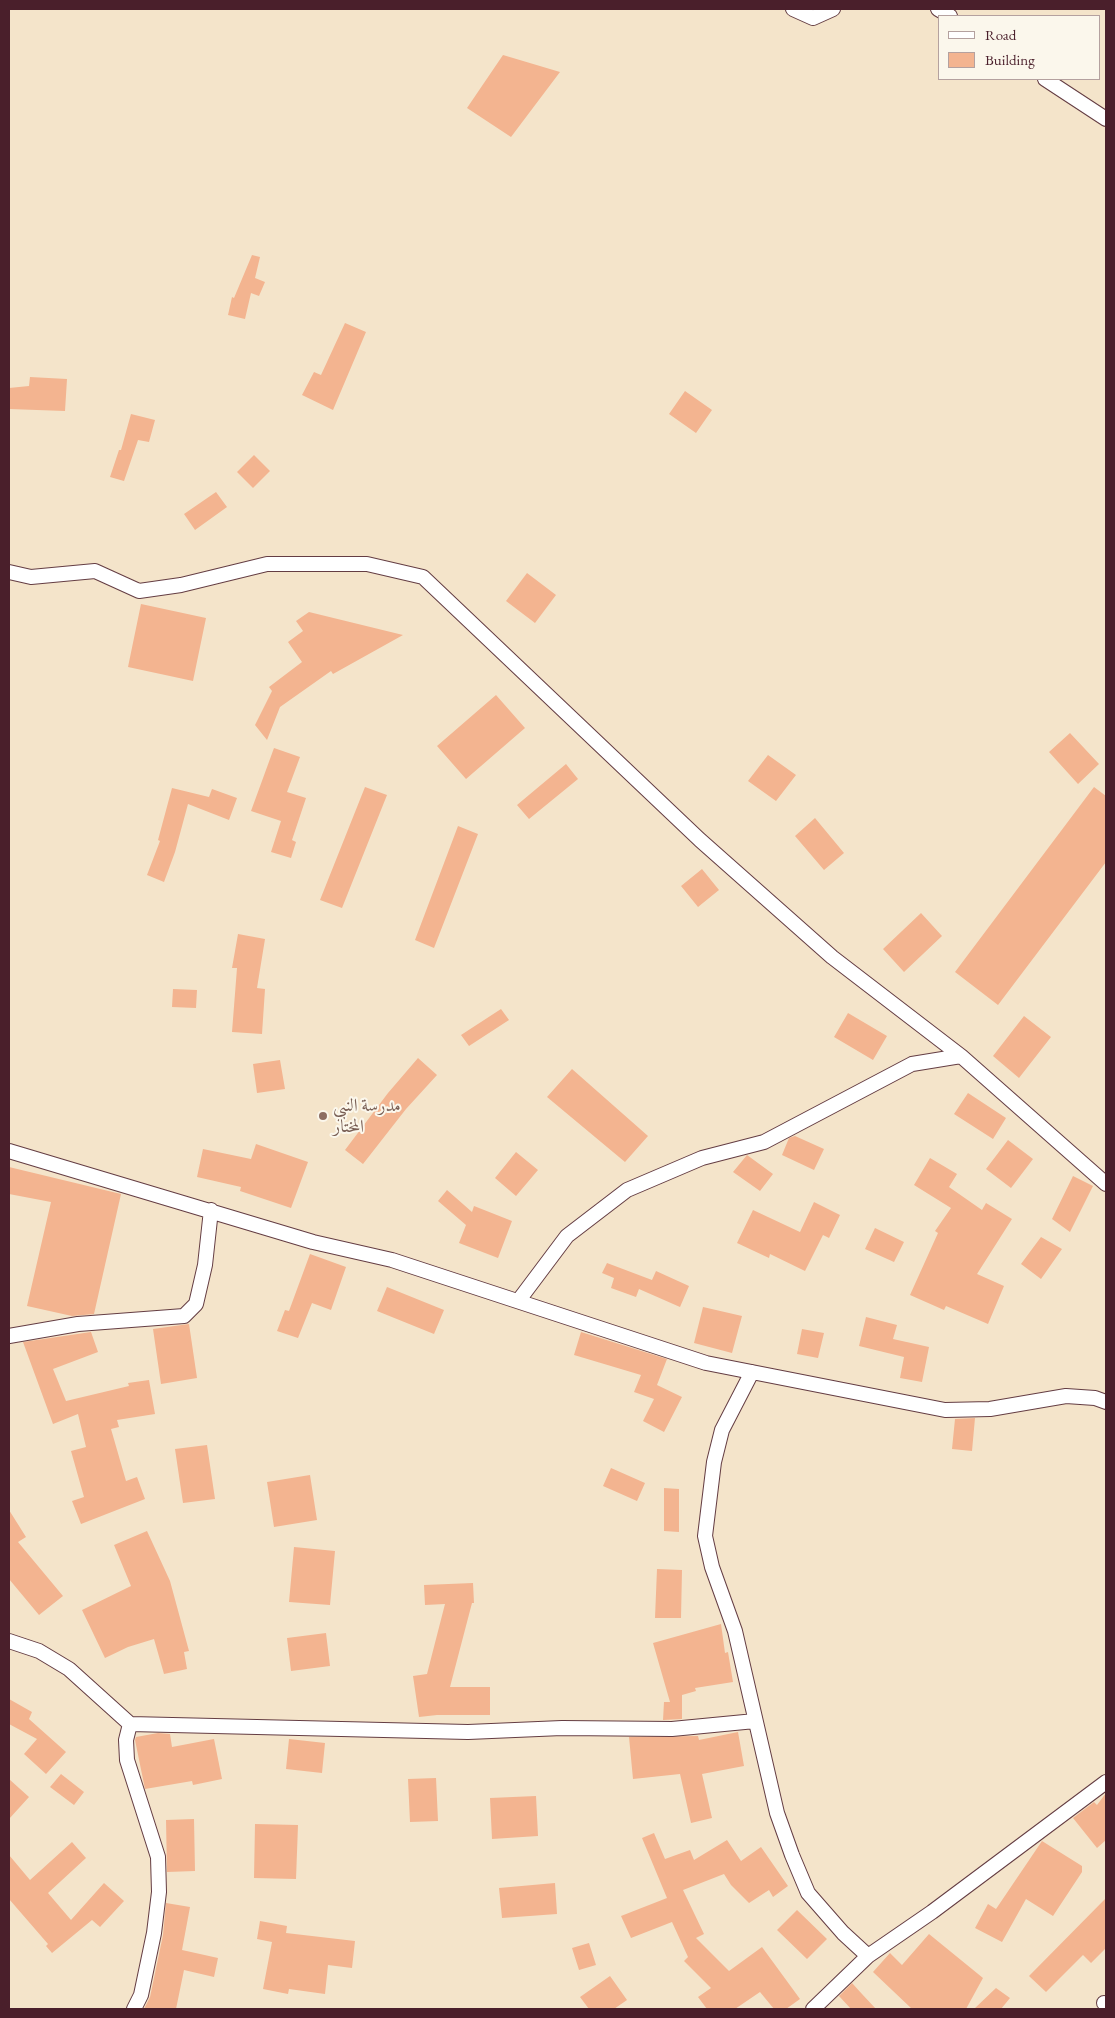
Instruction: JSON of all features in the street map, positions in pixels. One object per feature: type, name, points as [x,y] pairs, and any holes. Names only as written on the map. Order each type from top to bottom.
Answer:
[{"type":"street","points":[[793,9],[813,18],[833,9]]},
{"type":"street","points":[[1047,80],[1106,119]]},
{"type":"street","points":[[9,572],[31,577],[95,571],[139,591],[182,585],[267,564],[367,564],[423,577],[707,847],[832,957],[961,1056],[1106,1184]]},
{"type":"street","points":[[519,1300],[568,1236],[627,1190],[702,1158],[764,1142],[912,1064],[961,1056]]},
{"type":"street","points":[[9,1151],[313,1242],[392,1260],[519,1300],[585,1324],[706,1363],[945,1410],[990,1409],[1066,1396],[1095,1398],[1106,1402]]},
{"type":"street","points":[[9,1336],[78,1324],[184,1316],[196,1304],[205,1265],[211,1210]]},
{"type":"street","points":[[752,1372],[722,1430],[714,1462],[705,1536],[712,1567],[735,1631],[755,1721],[769,1769],[777,1813],[808,1892],[843,1933],[868,1956]]},
{"type":"street","points":[[9,1641],[40,1651],[70,1668],[130,1724],[468,1732],[562,1728],[672,1730],[755,1721]]},
{"type":"street","points":[[130,1724],[126,1740],[127,1760],[158,1856],[159,1892],[154,1933],[141,1995],[134,2009]]},
{"type":"street","points":[[819,2007],[868,1956],[932,1912],[1106,1782]]},
{"type":"building","points":[[503,55],[560,72],[511,137],[467,108]]},
{"type":"building","points":[[252,255],[260,257],[255,278],[265,282],[259,296],[251,293],[245,319],[228,315],[232,297],[234,298]]},
{"type":"building","points":[[345,323],[366,332],[333,410],[302,395],[314,372],[321,375]]},
{"type":"building","points":[[30,377],[67,379],[65,411],[9,409],[9,388],[29,386]]},
{"type":"building","points":[[685,391],[712,410],[696,433],[669,414]]},
{"type":"building","points":[[131,414],[155,420],[149,442],[138,440],[124,481],[110,477],[119,450],[121,450]]},
{"type":"building","points":[[254,455],[270,471],[253,488],[237,472]]},
{"type":"building","points":[[216,492],[227,507],[195,530],[184,514]]},
{"type":"building","points":[[527,573],[556,595],[535,623],[506,601]]},
{"type":"building","points":[[141,604],[206,618],[193,681],[128,667]]},
{"type":"building","points":[[309,612],[403,635],[333,674],[331,671],[280,707],[267,740],[255,725],[272,691],[269,687],[302,662],[288,642],[303,631],[296,621]]},
{"type":"building","points":[[496,695],[525,728],[466,779],[437,746]]},
{"type":"building","points":[[1070,733],[1099,764],[1078,784],[1049,752]]},
{"type":"building","points":[[274,748],[300,757],[287,792],[306,798],[292,840],[296,842],[291,858],[271,852],[281,821],[251,811]]},
{"type":"building","points":[[768,755],[796,775],[776,801],[748,781]]},
{"type":"building","points":[[566,764],[578,779],[529,819],[517,805]]},
{"type":"building","points":[[365,787],[387,795],[342,908],[320,900]]},
{"type":"building","points":[[1094,787],[1106,796],[1106,862],[998,1005],[955,972]]},
{"type":"building","points":[[172,788],[209,797],[212,789],[237,798],[229,820],[188,804],[175,852],[164,882],[147,875],[160,841],[158,840]]},
{"type":"building","points":[[815,818],[844,853],[824,870],[795,836]]},
{"type":"building","points":[[458,826],[478,834],[434,948],[415,940]]},
{"type":"building","points":[[702,869],[719,890],[698,907],[681,886]]},
{"type":"building","points":[[921,913],[942,936],[904,972],[883,949]]},
{"type":"building","points":[[238,934],[265,939],[257,988],[265,989],[262,1034],[232,1032],[237,968],[232,968]]},
{"type":"building","points":[[173,989],[197,990],[196,1008],[172,1007]]},
{"type":"building","points":[[501,1009],[509,1020],[469,1046],[461,1035]]},
{"type":"building","points":[[848,1013],[887,1036],[873,1060],[834,1037]]},
{"type":"building","points":[[1024,1016],[1051,1037],[1019,1078],[993,1056]]},
{"type":"building","points":[[418,1058],[437,1075],[406,1109],[363,1164],[345,1150],[388,1093]]},
{"type":"building","points":[[280,1060],[285,1089],[257,1093],[253,1064]]},
{"type":"building","points":[[572,1069],[648,1136],[625,1162],[547,1097]]},
{"type":"building","points":[[968,1093],[1006,1118],[993,1139],[954,1114]]},
{"type":"building","points":[[795,1136],[824,1149],[814,1170],[782,1155],[789,1138]]},
{"type":"building","points":[[1008,1140],[1033,1159],[1011,1188],[986,1169]]},
{"type":"building","points":[[256,1144],[308,1162],[291,1208],[240,1191],[241,1187],[197,1177],[203,1149],[251,1159]]},
{"type":"building","points":[[516,1152],[538,1170],[516,1196],[495,1178]]},
{"type":"building","points":[[747,1155],[773,1174],[760,1191],[733,1172]]},
{"type":"building","points":[[930,1158],[957,1174],[949,1187],[982,1210],[986,1203],[1012,1219],[977,1274],[1004,1286],[988,1324],[946,1306],[944,1310],[910,1295],[938,1233],[935,1231],[951,1208],[914,1185]]},
{"type":"building","points":[[9,1167],[121,1194],[94,1314],[72,1316],[27,1306],[51,1202],[9,1194]]},
{"type":"building","points":[[1073,1176],[1093,1186],[1070,1232],[1052,1219]]},
{"type":"building","points":[[447,1190],[472,1212],[474,1206],[512,1221],[498,1258],[459,1243],[466,1225],[438,1201]]},
{"type":"building","points":[[814,1202],[840,1215],[829,1238],[823,1235],[805,1271],[770,1254],[769,1258],[737,1243],[753,1210],[800,1232]]},
{"type":"building","points":[[875,1228],[904,1242],[894,1262],[865,1249]]},
{"type":"building","points":[[1041,1237],[1062,1249],[1041,1279],[1021,1264]]},
{"type":"building","points":[[310,1254],[346,1267],[331,1310],[312,1303],[298,1338],[277,1331],[285,1310],[289,1311]]},
{"type":"building","points":[[607,1263],[652,1280],[656,1271],[689,1286],[680,1307],[639,1289],[636,1297],[611,1288],[614,1278],[602,1273]]},
{"type":"building","points":[[387,1287],[444,1310],[434,1334],[377,1311]]},
{"type":"building","points":[[703,1307],[742,1316],[732,1353],[694,1343]]},
{"type":"building","points":[[866,1317],[897,1325],[893,1339],[929,1347],[922,1382],[900,1378],[904,1357],[859,1346]]},
{"type":"building","points":[[189,1324],[197,1378],[161,1384],[153,1329]]},
{"type":"building","points":[[802,1329],[824,1333],[818,1358],[797,1354]]},
{"type":"building","points":[[91,1332],[98,1352],[53,1369],[66,1401],[129,1386],[128,1383],[149,1380],[155,1414],[117,1420],[119,1427],[111,1429],[126,1481],[137,1477],[145,1499],[81,1524],[72,1501],[84,1497],[71,1451],[86,1447],[78,1414],[53,1424],[23,1342]]},
{"type":"building","points":[[581,1332],[667,1359],[657,1385],[682,1397],[664,1432],[643,1421],[654,1399],[634,1392],[641,1375],[574,1355]]},
{"type":"building","points":[[975,1418],[972,1451],[952,1449],[955,1419]]},
{"type":"building","points":[[207,1445],[215,1499],[183,1503],[175,1449]]},
{"type":"building","points":[[611,1468],[645,1483],[637,1501],[603,1486]]},
{"type":"building","points":[[310,1475],[317,1520],[274,1527],[267,1482]]},
{"type":"building","points":[[664,1488],[679,1489],[679,1532],[664,1531]]},
{"type":"building","points":[[9,1510],[26,1537],[18,1542],[63,1596],[39,1615],[9,1579]]},
{"type":"building","points":[[147,1531],[170,1581],[189,1651],[184,1652],[187,1669],[164,1674],[154,1639],[128,1647],[105,1658],[82,1610],[131,1586],[114,1545]]},
{"type":"building","points":[[294,1547],[335,1551],[330,1605],[289,1602]]},
{"type":"building","points":[[657,1569],[682,1570],[681,1618],[655,1618]]},
{"type":"building","points":[[473,1583],[474,1603],[472,1603],[450,1687],[490,1687],[490,1715],[419,1717],[413,1676],[427,1674],[445,1604],[425,1605],[424,1585]]},
{"type":"building","points":[[721,1624],[725,1653],[728,1652],[733,1682],[695,1688],[696,1691],[682,1695],[682,1719],[663,1720],[664,1702],[670,1702],[653,1643]]},
{"type":"building","points":[[326,1633],[330,1666],[291,1671],[287,1638]]},
{"type":"building","points":[[9,1699],[32,1712],[29,1719],[66,1752],[46,1774],[24,1754],[37,1739],[9,1724]]},
{"type":"building","points":[[738,1732],[744,1766],[702,1774],[712,1818],[691,1823],[680,1774],[633,1779],[629,1737],[698,1736],[699,1740]]},
{"type":"building","points":[[158,1733],[170,1734],[172,1747],[214,1739],[222,1779],[193,1785],[192,1781],[145,1789],[135,1740],[136,1737]]},
{"type":"building","points":[[289,1739],[325,1743],[322,1773],[286,1769]]},
{"type":"building","points":[[61,1774],[84,1792],[74,1805],[50,1787]]},
{"type":"building","points":[[436,1778],[438,1821],[410,1822],[408,1779]]},
{"type":"building","points":[[9,1779],[29,1797],[9,1819]]},
{"type":"building","points":[[1106,1793],[1106,1840],[1097,1848],[1073,1818],[1094,1802],[1097,1805]]},
{"type":"building","points":[[536,1796],[538,1836],[492,1839],[490,1798]]},
{"type":"building","points":[[194,1819],[195,1871],[167,1872],[166,1820]]},
{"type":"building","points":[[255,1824],[298,1825],[296,1879],[254,1878]]},
{"type":"building","points":[[654,1833],[665,1859],[690,1850],[694,1860],[727,1840],[741,1861],[761,1847],[788,1886],[773,1897],[769,1890],[749,1903],[731,1885],[724,1874],[683,1890],[704,1934],[696,1938],[729,1971],[762,1947],[800,1999],[786,2009],[774,2009],[760,1992],[735,2009],[707,2009],[698,1997],[711,1988],[684,1961],[688,1957],[672,1922],[631,1938],[621,1916],[667,1898],[642,1838]]},
{"type":"building","points":[[1042,1841],[1082,1866],[1082,1872],[1053,1916],[1026,1899],[1002,1942],[975,1928],[988,1904],[996,1909]]},
{"type":"building","points":[[72,1842],[86,1858],[48,1893],[71,1920],[104,1883],[124,1901],[100,1927],[92,1920],[52,1953],[46,1946],[48,1944],[9,1899],[9,1855],[30,1880]]},
{"type":"building","points":[[555,1883],[557,1914],[502,1918],[499,1888]]},
{"type":"building","points":[[1106,1898],[1106,1948],[1091,1963],[1083,1955],[1046,1992],[1029,1976]]},
{"type":"building","points":[[166,1903],[190,1907],[182,1950],[218,1958],[214,1977],[184,1970],[176,2009],[144,2009],[150,1997],[163,1935]]},
{"type":"building","points":[[797,1910],[827,1939],[807,1959],[777,1930]]},
{"type":"building","points":[[260,1921],[287,1926],[286,1933],[355,1941],[352,1968],[328,1965],[325,1994],[289,1989],[288,1994],[263,1989],[272,1942],[257,1939]]},
{"type":"building","points":[[929,1934],[983,1978],[966,2009],[912,2009],[873,1972],[890,1953],[902,1965]]},
{"type":"building","points":[[589,1943],[596,1965],[579,1970],[572,1948]]},
{"type":"building","points":[[610,1976],[627,2000],[614,2009],[589,2009],[580,1997]]},
{"type":"building","points":[[852,1983],[876,2009],[851,2009],[839,1996]]},
{"type":"building","points":[[996,1988],[1010,1998],[1001,2009],[974,2009]]},
{"type":"place","name":"مدرسة النبي المختار","points":[[323,1116]]}]
